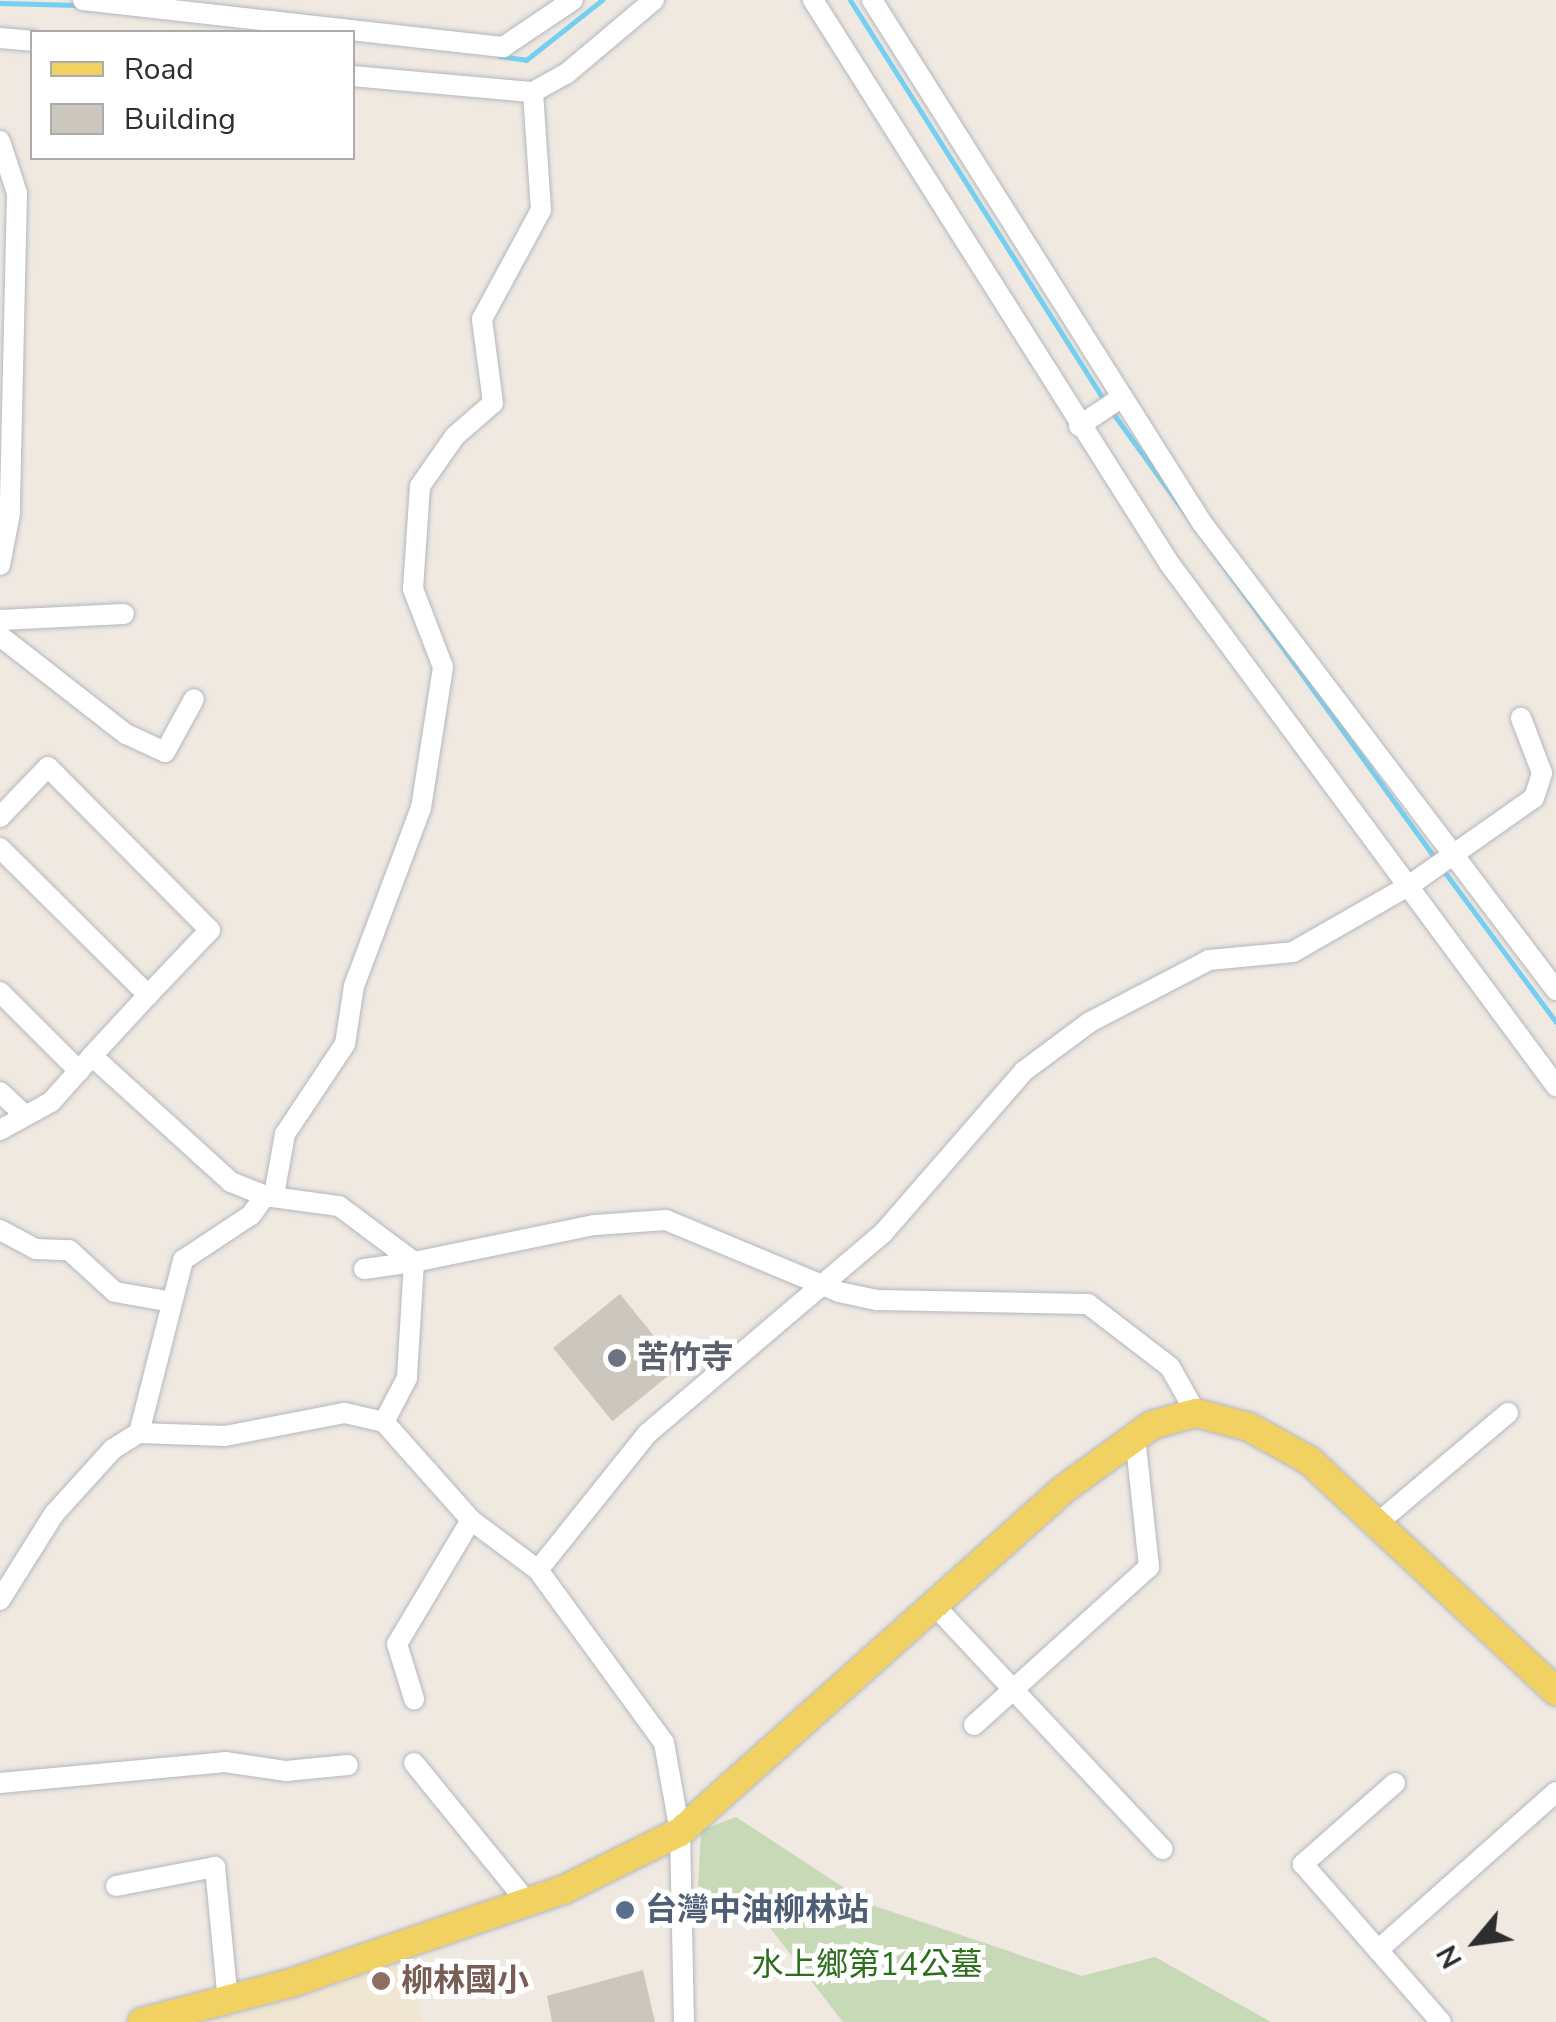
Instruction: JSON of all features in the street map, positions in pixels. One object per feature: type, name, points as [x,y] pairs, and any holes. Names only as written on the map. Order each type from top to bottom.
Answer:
[{"type":"main road","points":[[142,2022],[228,2002],[527,1902],[680,1832],[935,1606],[1135,1437],[1196,1413],[1292,1448],[1379,1522],[1556,1691]]},
{"type":"street","points":[[83,0],[351,30]]},
{"type":"street","points":[[355,30],[503,47],[573,0]]},
{"type":"street","points":[[355,76],[533,92],[566,74],[654,0]]},
{"type":"street","points":[[813,0],[1079,426],[1244,671],[1410,885],[1556,1086]]},
{"type":"street","points":[[872,0],[1202,522],[1556,990]]},
{"type":"street","points":[[0,38],[30,40]]},
{"type":"street","points":[[140,1432],[167,1301],[193,1249],[251,1215],[270,1196],[285,1134],[345,1044],[354,986],[421,808],[443,666],[413,589],[420,486],[455,436],[493,402],[482,319],[541,210],[533,92]]},
{"type":"street","points":[[0,141],[17,193],[10,513],[1,557]]},
{"type":"street","points":[[1079,426],[1122,397]]},
{"type":"street","points":[[0,620],[124,614]]},
{"type":"street","points":[[0,636],[126,734],[165,752],[194,699]]},
{"type":"street","points":[[538,1570],[647,1434],[818,1284],[884,1232],[1024,1071],[1090,1022],[1210,960],[1293,952],[1410,885],[1542,790],[1520,718]]},
{"type":"street","points":[[0,817],[48,767],[210,930],[51,1102],[0,1130]]},
{"type":"street","points":[[0,848],[148,995]]},
{"type":"street","points":[[0,992],[203,1161],[270,1196],[339,1206],[414,1262]]},
{"type":"street","points":[[0,1092],[24,1114]]},
{"type":"street","points":[[364,1269],[614,1222],[666,1220],[818,1284],[899,1302],[1088,1304],[1170,1366],[1196,1413]]},
{"type":"street","points":[[0,1230],[35,1248],[70,1250],[114,1292],[167,1301]]},
{"type":"street","points":[[384,1422],[408,1378],[414,1262]]},
{"type":"street","points":[[0,1600],[54,1514],[113,1449],[140,1432],[225,1436],[345,1413],[384,1422],[472,1520],[538,1570],[664,1743],[680,1832],[684,2022]]},
{"type":"street","points":[[1379,1522],[1508,1413]]},
{"type":"street","points":[[974,1725],[1149,1567],[1135,1437]]},
{"type":"street","points":[[414,1699],[397,1644],[472,1520]]},
{"type":"street","points":[[935,1606],[1016,1686],[1162,1849]]},
{"type":"street","points":[[0,1783],[225,1762],[286,1772],[348,1765]]},
{"type":"street","points":[[414,1763],[527,1902]]},
{"type":"street","points":[[1394,1783],[1303,1864],[1441,2022]]},
{"type":"street","points":[[1378,1950],[1556,1792]]},
{"type":"street","points":[[116,1886],[215,1867],[228,2002]]},
{"type":"shaded area","name":"柳林國小","points":[[410,1962],[423,2022],[208,2022],[285,2001]]},
{"type":"green space","name":"水上鄉第14公墓","points":[[736,1817],[869,1904],[1082,1976],[1155,1957],[1271,2022],[843,2022],[753,1906],[697,1907],[701,1830]]},
{"type":"building","name":"苦竹寺","points":[[620,1294],[679,1367],[612,1421],[553,1348]]},
{"type":"building","points":[[643,1970],[655,2022],[552,2022],[547,1996]]},
{"type":"waterway","points":[[499,56],[526,60],[602,0]]},
{"type":"waterway","points":[[850,0],[1106,403]]},
{"type":"waterway","points":[[0,3],[77,5]]},
{"type":"waterway","points":[[1112,412],[1437,861]]},
{"type":"waterway","points":[[1443,870],[1556,1022]]},
{"type":"place","name":"苦竹寺","points":[[617,1358]]},
{"type":"place","name":"台灣中油柳林站","points":[[625,1910]]},
{"type":"place","name":"柳林國小","points":[[381,1981]]}]
